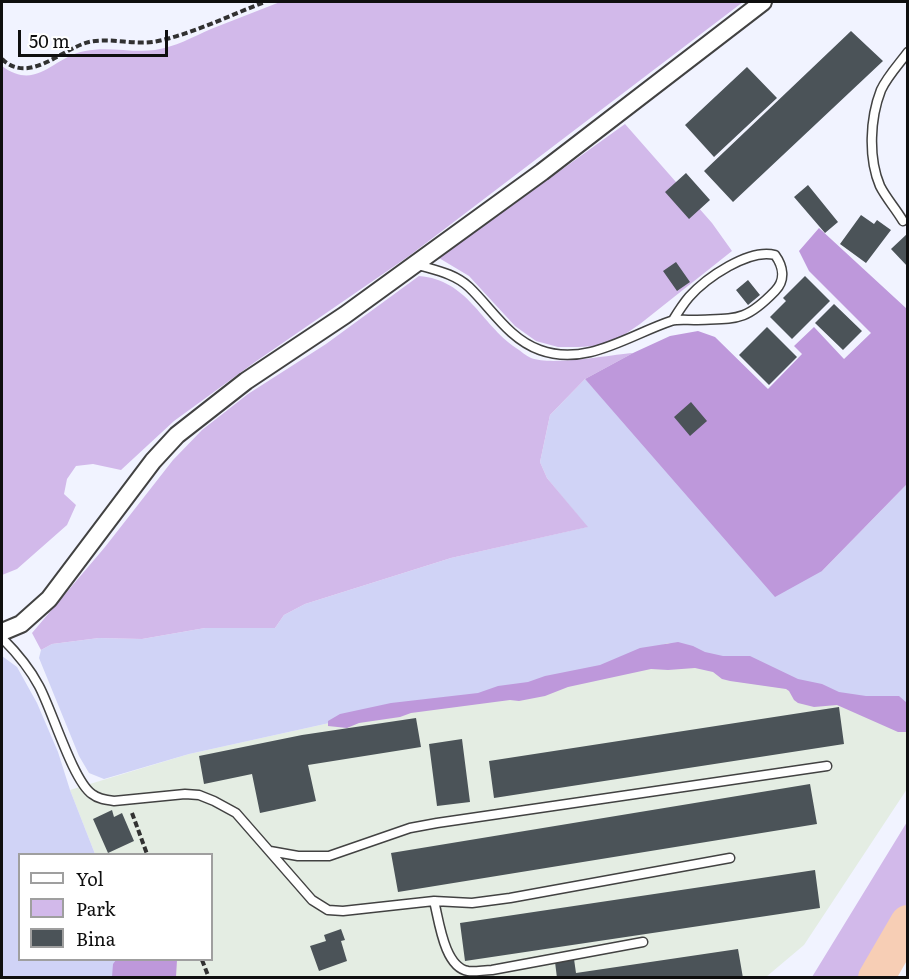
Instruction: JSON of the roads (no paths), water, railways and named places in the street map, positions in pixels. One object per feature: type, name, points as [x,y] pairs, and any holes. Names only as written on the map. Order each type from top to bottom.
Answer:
[{"type":"street","points":[[2,632],[21,624],[49,599],[153,462],[177,435],[246,381],[345,315],[542,172],[763,2]]},
{"type":"lane","points":[[903,221],[880,185],[873,159],[873,128],[875,110],[882,88],[908,52]]},
{"type":"lane","points":[[415,264],[451,275],[468,286],[519,340],[541,351],[562,354],[588,353],[619,344],[673,320],[739,318],[754,312],[780,286],[783,273],[781,263],[775,255],[767,253],[749,257],[723,270],[687,298],[673,320]]},
{"type":"lane","points":[[2,638],[20,655],[39,686],[72,764],[90,794],[102,799],[127,800],[185,794],[199,795],[236,813],[312,900],[328,910],[343,911],[434,901],[472,903],[730,858]]},
{"type":"lane","points":[[270,851],[298,856],[329,856],[410,828],[437,823],[827,766]]},
{"type":"lane","points":[[434,901],[450,958],[458,967],[468,971],[492,970],[643,942]]},
{"type":"waterway","points":[[876,978],[908,923]]}]
